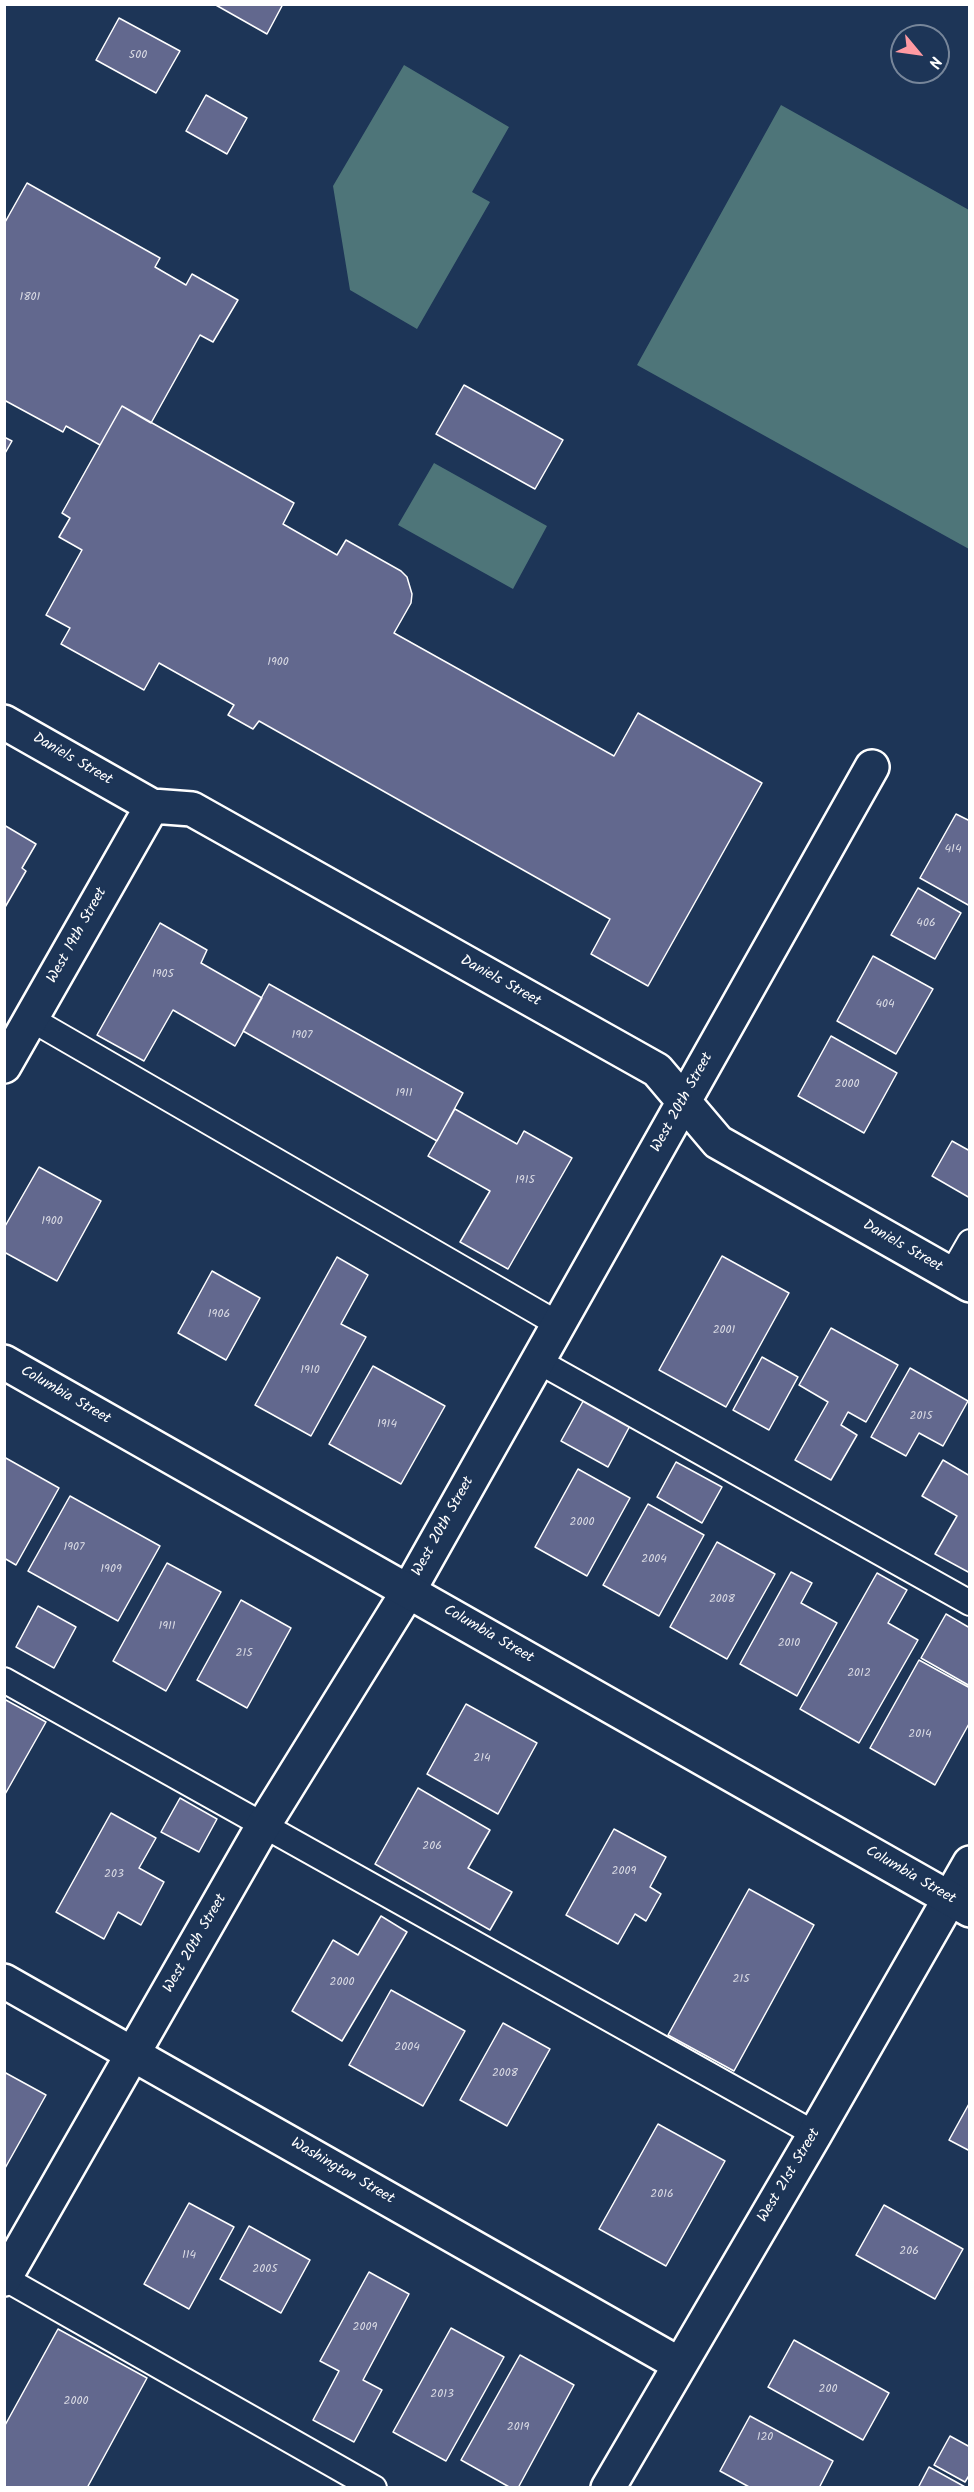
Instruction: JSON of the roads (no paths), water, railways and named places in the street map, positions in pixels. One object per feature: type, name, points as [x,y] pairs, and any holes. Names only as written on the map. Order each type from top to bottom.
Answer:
[{"type":"street","name":"Daniels Street","points":[[4,722],[152,806],[192,810],[657,1070],[718,1142],[960,1280]]},
{"type":"street","name":"West 20th Street","points":[[5,2278],[263,1826],[409,1590],[872,767]]},
{"type":"street","name":"West 19th Street","points":[[4,1066],[152,806]]},
{"type":"street","name":"Columbia Street","points":[[4,1362],[960,1905]]},
{"type":"street","name":"West 21st Street","points":[[608,2487],[815,2134],[960,1905],[969,1863]]},
{"type":"street","name":"Washington Street","points":[[4,1981],[679,2364]]},
{"type":"lane","points":[[31,1019],[558,1324]]},
{"type":"lane","points":[[960,1280],[969,1242]]},
{"type":"lane","points":[[538,1361],[969,1603]]},
{"type":"lane","points":[[4,1680],[815,2134]]},
{"type":"lane","points":[[5,2278],[374,2487]]}]
